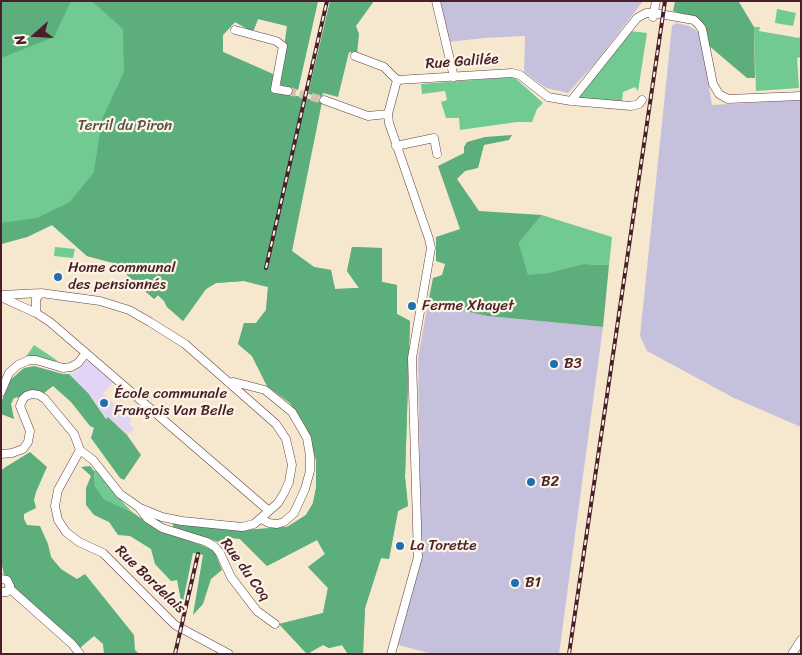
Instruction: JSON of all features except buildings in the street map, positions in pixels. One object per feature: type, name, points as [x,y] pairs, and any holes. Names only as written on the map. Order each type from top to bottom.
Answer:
[{"type":"street","points":[[436,1],[454,77]]},
{"type":"street","points":[[653,15],[656,1]]},
{"type":"street","points":[[571,101],[638,18],[646,13],[688,19],[699,24],[702,29],[713,84],[719,94],[728,99],[801,96]]},
{"type":"street","points":[[235,30],[276,41],[283,46],[275,89],[288,91]]},
{"type":"street","points":[[355,56],[384,67],[397,80],[388,114],[389,123],[429,239],[430,248],[412,358],[418,557],[391,654]]},
{"type":"street","name":"Rue Galilée","points":[[397,80],[512,73],[520,75],[548,97],[631,106],[639,104],[642,100]]},
{"type":"street","points":[[324,100],[368,116],[388,114]]},
{"type":"street","points":[[396,146],[434,138],[437,154]]},
{"type":"street","points":[[36,312],[36,299],[42,293]]},
{"type":"street","points":[[1,296],[42,293],[100,301],[129,310],[185,344],[276,424],[289,446],[292,465],[289,482],[278,503],[254,524],[242,526],[162,517],[140,508],[120,494],[93,460],[80,450],[74,434],[45,399],[39,395],[32,394],[23,399],[20,406],[30,431],[28,442],[22,449],[12,454],[1,454]]},
{"type":"street","points":[[1,296],[36,312],[50,322],[269,511]]},
{"type":"street","points":[[1,392],[9,374],[29,360],[36,360],[63,368],[78,364],[86,353]]},
{"type":"street","points":[[230,383],[234,382],[266,390],[292,412],[307,438],[310,471],[305,489],[294,513],[284,522],[277,524],[261,519]]},
{"type":"street","name":"Rue Bordelais","points":[[80,450],[58,490],[55,506],[58,520],[66,532],[79,542],[102,553],[175,625],[230,654]]},
{"type":"street","name":"Rue du Coq","points":[[140,508],[148,519],[162,528],[215,546],[231,577],[257,611],[275,624]]},
{"type":"street","points":[[1,579],[8,582],[9,588],[72,644],[80,654]]},
{"type":"street","points":[[1,592],[7,592],[9,588]]},
{"type":"street","points":[[792,654],[801,640]]},
{"type":"shaded area","points":[[440,1],[643,1],[596,62],[568,93],[546,88],[524,72],[525,36],[449,42]]},
{"type":"shaded area","points":[[676,23],[689,26],[699,32],[712,105],[801,100],[801,427],[734,398],[647,351],[640,336],[672,26]]},
{"type":"shaded area","points":[[428,303],[487,316],[603,327],[559,654],[433,654],[398,645],[419,567],[421,539],[418,358]]},
{"type":"shaded area","name":"École communale François Van Belle","points":[[85,361],[89,362],[113,382],[103,394],[132,420],[129,424],[134,429],[127,435],[109,417],[107,419],[88,393],[69,374],[76,371]]},
{"type":"green space","name":"Terril du Piron","points":[[1,1],[318,1],[298,90],[284,87],[287,26],[258,19],[253,32],[235,22],[223,35],[223,52],[275,75],[292,251],[314,267],[331,270],[335,289],[359,288],[347,271],[352,247],[382,248],[382,282],[397,285],[397,314],[410,321],[405,477],[408,506],[398,511],[389,559],[381,558],[365,608],[363,654],[348,654],[342,645],[329,648],[323,645],[307,654],[279,624],[323,613],[328,588],[308,567],[325,554],[317,540],[267,566],[240,539],[232,538],[219,542],[173,527],[243,530],[287,527],[306,515],[313,503],[316,488],[316,460],[306,427],[290,403],[267,386],[252,356],[238,344],[244,323],[256,323],[266,310],[268,287],[244,281],[216,283],[206,289],[183,321],[167,307],[158,295],[154,299],[127,275],[125,269],[117,264],[87,256],[52,225],[27,237],[1,244]]},
{"type":"green space","points":[[1,1],[71,1],[54,37],[1,58]]},
{"type":"green space","name":"Terril du Piron","points":[[86,1],[318,1],[298,90],[284,87],[279,83],[287,26],[258,19],[253,32],[235,22],[223,35],[223,52],[275,75],[272,90],[322,102],[292,251],[314,267],[331,270],[335,289],[359,288],[347,271],[352,247],[382,248],[382,282],[397,285],[397,314],[410,321],[405,477],[408,506],[398,511],[389,559],[381,558],[365,608],[363,654],[348,654],[342,645],[329,648],[323,645],[307,654],[279,624],[323,613],[328,588],[308,567],[325,554],[317,540],[267,566],[240,539],[232,538],[219,542],[173,527],[173,522],[243,530],[287,527],[306,515],[313,503],[316,488],[316,460],[306,427],[290,403],[267,386],[252,356],[238,344],[244,323],[256,323],[266,310],[268,287],[244,281],[216,283],[206,289],[183,321],[167,307],[158,295],[154,299],[127,275],[125,269],[117,264],[87,256],[52,225],[27,237],[1,244],[1,223],[37,218],[70,202],[94,172],[102,119],[124,72],[123,29],[94,3]]},
{"type":"green space","points":[[330,1],[374,1],[356,26],[359,34],[357,54],[349,52],[338,97],[323,93],[322,97],[308,94]]},
{"type":"green space","points":[[675,1],[739,2],[754,27],[755,78],[747,78],[708,45],[705,29],[701,21],[673,11]]},
{"type":"green space","points":[[777,9],[796,13],[793,26],[775,23]]},
{"type":"green space","points":[[754,27],[760,27],[759,31],[799,38],[801,34],[801,57],[797,58],[799,88],[756,91]]},
{"type":"green space","points":[[630,31],[647,33],[638,91],[635,87],[623,92],[622,101],[575,99]]},
{"type":"green space","points":[[514,77],[543,103],[537,109],[532,122],[517,122],[460,130],[459,118],[446,118],[441,102],[447,100],[445,91],[422,94],[421,84]]},
{"type":"green space","points":[[512,135],[509,140],[484,145],[478,168],[465,171],[457,179],[479,211],[542,215],[519,243],[528,275],[547,273],[583,264],[609,265],[603,327],[487,316],[428,303],[433,278],[442,275],[445,264],[436,261],[436,237],[460,229],[438,166],[464,153],[464,147],[467,142],[485,137]]},
{"type":"green space","points":[[542,215],[612,237],[609,265],[583,264],[528,276],[519,243]]},
{"type":"green space","points":[[55,247],[75,249],[73,258],[54,256]]},
{"type":"green space","points":[[34,345],[58,362],[34,356],[25,358]]},
{"type":"green space","points":[[34,366],[69,374],[88,393],[106,419],[108,417],[127,435],[141,455],[124,480],[120,478],[91,438],[94,428],[90,426],[71,402],[53,386],[44,393],[34,390],[26,391],[20,397],[14,398],[11,404],[14,419],[1,414],[1,403],[9,381],[24,368]]},
{"type":"green space","points":[[30,452],[47,467],[36,492],[34,500],[36,508],[24,514],[27,525],[40,526],[48,544],[51,557],[61,569],[77,579],[85,574],[134,635],[135,650],[139,654],[104,654],[103,644],[94,636],[80,648],[13,588],[11,580],[4,575],[1,561],[1,471]]},
{"type":"green space","points":[[90,466],[94,471],[95,486],[104,499],[132,512],[155,528],[214,550],[222,570],[211,579],[203,604],[193,615],[203,555],[193,553],[182,606],[177,580],[171,581],[155,564],[151,549],[130,536],[118,535],[109,522],[94,515],[86,505],[86,488],[91,476],[81,467]]},
{"type":"green space","points":[[96,470],[132,512],[104,499],[95,486],[94,471]]},
{"type":"tunnel","points":[[288,91],[324,100]]},
{"type":"railway","points":[[266,268],[327,1]]},
{"type":"railway","points":[[569,654],[665,1]]},
{"type":"railway","points":[[175,654],[198,554]]},
{"type":"place","name":"Home communal des pensionnés","points":[[58,277]]},
{"type":"place","name":"Ferme Xhayet","points":[[412,306]]},
{"type":"place","name":"B3","points":[[554,364]]},
{"type":"place","name":"École communale François Van Belle","points":[[104,403]]},
{"type":"place","name":"B2","points":[[531,482]]},
{"type":"place","name":"La Torette","points":[[400,546]]},
{"type":"place","name":"B1","points":[[515,583]]}]
